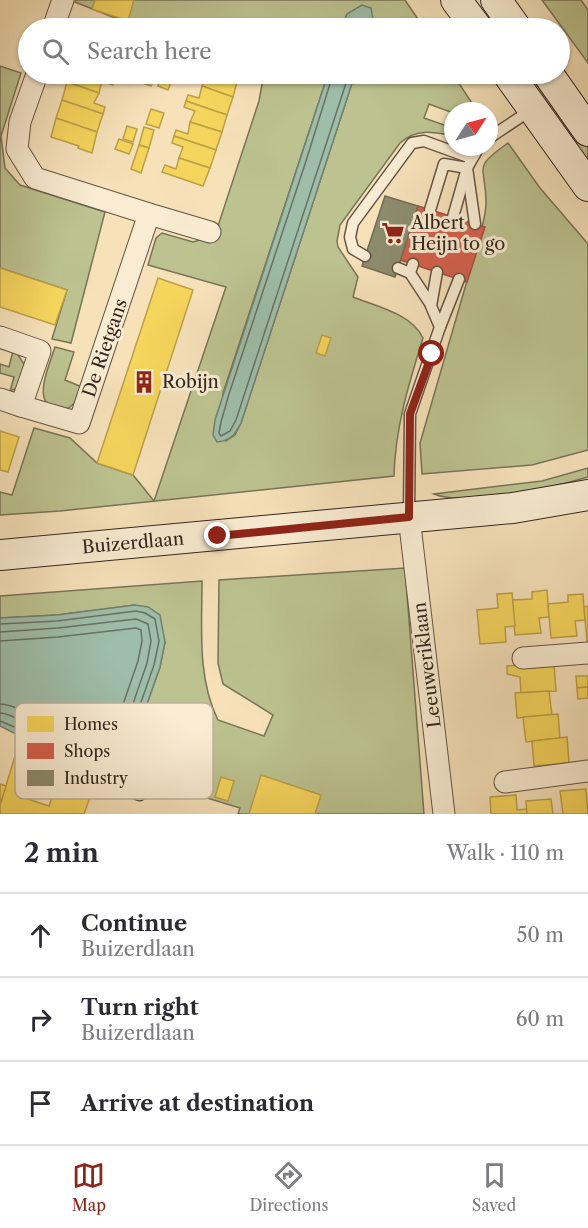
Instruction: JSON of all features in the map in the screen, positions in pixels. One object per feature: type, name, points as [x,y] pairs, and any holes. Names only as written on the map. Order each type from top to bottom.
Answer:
[{"type":"street","points":[[57,18],[63,0]]},
{"type":"street","points":[[456,0],[470,18]]},
{"type":"street","points":[[496,0],[509,18]]},
{"type":"street","points":[[33,84],[20,122],[18,149],[35,178],[210,232]]},
{"type":"street","points":[[515,84],[588,186]]},
{"type":"street","points":[[555,84],[588,131]]},
{"type":"street","name":"De Rietgans","points":[[21,406],[79,423],[149,214]]},
{"type":"street","points":[[0,337],[40,351],[21,406],[0,399]]},
{"type":"street","name":"Buizerdlaan","points":[[0,555],[513,508],[588,495]]},
{"type":"street","name":"Leeuweriklaan","points":[[409,517],[444,814]]},
{"type":"street","points":[[523,658],[588,653]]},
{"type":"street","points":[[505,782],[588,771]]},
{"type":"lane","points":[[498,132],[534,109]]},
{"type":"lane","points":[[365,256],[352,249],[350,237],[353,222],[412,143],[424,141],[469,163]]},
{"type":"lane","points":[[453,217],[469,163],[473,156]]},
{"type":"lane","points":[[430,210],[444,164],[469,163]]},
{"type":"lane","points":[[469,163],[475,224]]},
{"type":"lane","points":[[398,268],[412,268],[440,327]]},
{"type":"lane","points":[[431,306],[437,272]]},
{"type":"lane","points":[[409,517],[410,414],[459,279]]},
{"type":"shaded area","points":[[76,0],[405,0],[417,18],[368,18],[347,14],[346,18],[115,18],[75,2]]},
{"type":"shaded area","points":[[542,0],[581,0],[588,10],[588,63],[570,38],[570,18],[555,18]]},
{"type":"shaded area","points":[[0,66],[18,72],[18,82],[1,136],[5,168],[20,185],[105,212],[71,343],[52,339],[67,290],[0,268]]},
{"type":"shaded area","points":[[262,84],[325,84],[223,393],[226,441],[235,435],[241,423],[352,84],[459,84],[471,102],[444,102],[444,110],[429,104],[424,118],[444,125],[444,134],[419,133],[400,143],[340,225],[337,241],[338,247],[358,277],[353,297],[402,317],[418,330],[423,338],[400,423],[394,476],[60,511],[0,515],[0,492],[12,495],[34,428],[70,438],[97,463],[133,475],[154,501],[226,287],[148,265],[156,238],[162,233],[193,242],[216,235],[259,101]]},
{"type":"shaded area","points":[[526,84],[545,84],[588,145],[588,171]]},
{"type":"shaded area","points":[[508,143],[540,188],[588,244],[588,450],[532,465],[422,474],[420,443],[485,216],[483,168],[491,156],[498,156],[498,150]]},
{"type":"shaded area","points":[[55,347],[74,352],[65,380],[82,387],[76,401],[64,410],[50,406],[43,395],[45,378]]},
{"type":"shaded area","points":[[13,351],[26,367],[20,387],[10,391],[14,377],[0,373],[0,364],[9,367]]},
{"type":"shaded area","points":[[588,468],[588,477],[510,494],[466,498],[434,494],[542,481]]},
{"type":"shaded area","points":[[405,568],[424,814],[238,814],[240,808],[210,799],[213,799],[213,709],[218,720],[264,736],[273,715],[223,684],[218,663],[219,580]]},
{"type":"shaded area","points":[[202,581],[202,652],[211,703],[147,703],[160,667],[165,642],[135,605],[57,615],[0,618],[0,596]]},
{"type":"water","points":[[362,5],[371,8],[373,18],[346,18],[347,14]]},
{"type":"water","points":[[325,84],[352,84],[241,423],[232,436],[217,442],[213,435],[215,420]]},
{"type":"water","points":[[135,605],[148,607],[160,615],[165,642],[160,667],[147,703],[15,703],[15,734],[0,726],[0,618],[57,615]]},
{"type":"building: Homes","points":[[95,0],[134,0],[129,18],[119,18],[92,9]]},
{"type":"building: Homes","points":[[66,84],[73,84],[99,93],[94,103],[105,107],[103,114],[62,100]]},
{"type":"building: Homes","points":[[73,84],[101,84],[99,93]]},
{"type":"building: Homes","points":[[159,84],[170,84],[168,90],[158,86]]},
{"type":"building: Homes","points":[[203,84],[236,84],[233,97],[202,86]]},
{"type":"building: Homes","points":[[202,86],[233,97],[227,115],[186,101],[188,95],[199,98]]},
{"type":"building: Homes","points":[[62,100],[103,114],[97,132],[56,118]]},
{"type":"building: Homes","points":[[186,101],[227,115],[222,132],[190,122],[195,111],[184,107]]},
{"type":"building: Homes","points":[[151,109],[164,113],[159,128],[146,124]]},
{"type":"building: Homes","points":[[56,118],[97,132],[92,153],[51,137]]},
{"type":"building: Homes","points":[[190,122],[222,132],[216,150],[174,136],[176,130],[188,134]]},
{"type":"building: Homes","points":[[127,126],[137,129],[133,142],[123,139]]},
{"type":"building: Homes","points":[[144,127],[154,130],[149,148],[139,145]]},
{"type":"building: Homes","points":[[174,136],[216,150],[210,168],[179,158],[183,147],[172,143]]},
{"type":"building: Homes","points":[[119,139],[133,144],[129,154],[115,149]]},
{"type":"building: Homes","points":[[139,145],[149,148],[141,173],[131,169]]},
{"type":"building: Homes","points":[[179,158],[210,168],[203,186],[162,172],[165,165],[176,169]]},
{"type":"building: Homes","points":[[0,268],[67,290],[55,325],[0,307]]},
{"type":"building: Homes","name":"Robijn","points":[[158,278],[193,290],[133,475],[97,463]]},
{"type":"building: Homes","points":[[322,335],[331,338],[325,356],[316,353]]},
{"type":"building: Homes","points":[[0,431],[19,437],[8,472],[0,470]]},
{"type":"building: Homes","points":[[547,590],[549,617],[539,618],[541,633],[515,635],[512,600],[532,599],[532,592]]},
{"type":"building: Homes","points":[[512,593],[515,626],[505,627],[506,642],[480,644],[477,610],[498,608],[497,594]]},
{"type":"building: Homes","points":[[583,594],[585,620],[575,621],[577,636],[551,638],[548,604],[568,602],[568,595]]},
{"type":"building: Homes","points":[[588,606],[588,641],[587,642],[584,607]]},
{"type":"building: Homes","points":[[520,665],[520,668],[554,665],[556,691],[521,693],[520,677],[507,674],[507,666]]},
{"type":"building: Homes","points":[[576,676],[588,676],[588,687],[577,688]]},
{"type":"building: Homes","points":[[588,687],[588,698],[578,699],[577,688]]},
{"type":"building: Homes","points":[[549,691],[552,715],[517,718],[515,693]]},
{"type":"building: Homes","points":[[558,714],[560,738],[526,742],[523,717]]},
{"type":"building: Homes","points":[[567,737],[569,763],[534,766],[532,741]]},
{"type":"building: Homes","points":[[15,756],[15,799],[28,799],[49,806],[51,799],[89,799],[84,814],[0,814],[0,805]]},
{"type":"building: Homes","points":[[261,775],[321,795],[315,814],[249,814]]},
{"type":"building: Homes","points":[[221,777],[234,781],[228,801],[215,797]]},
{"type":"building: Homes","points":[[0,784],[6,786],[0,805]]},
{"type":"building: Homes","points":[[586,789],[588,814],[563,814],[560,791]]},
{"type":"building: Homes","points":[[516,795],[517,810],[527,809],[527,814],[491,814],[490,797]]},
{"type":"building: Homes","points":[[551,799],[553,814],[527,814],[526,801]]},
{"type":"building: Shops","points":[[418,206],[485,227],[467,282],[400,260]]},
{"type":"building: Industry","points":[[385,196],[418,206],[395,277],[362,266]]},
{"type":"place","name":"Albert Heijn to go","points":[[393,233]]},
{"type":"place","name":"Robijn","points":[[144,382]]},
{"type":"route","points":[[218,536],[409,517],[410,414],[432,354]]}]
